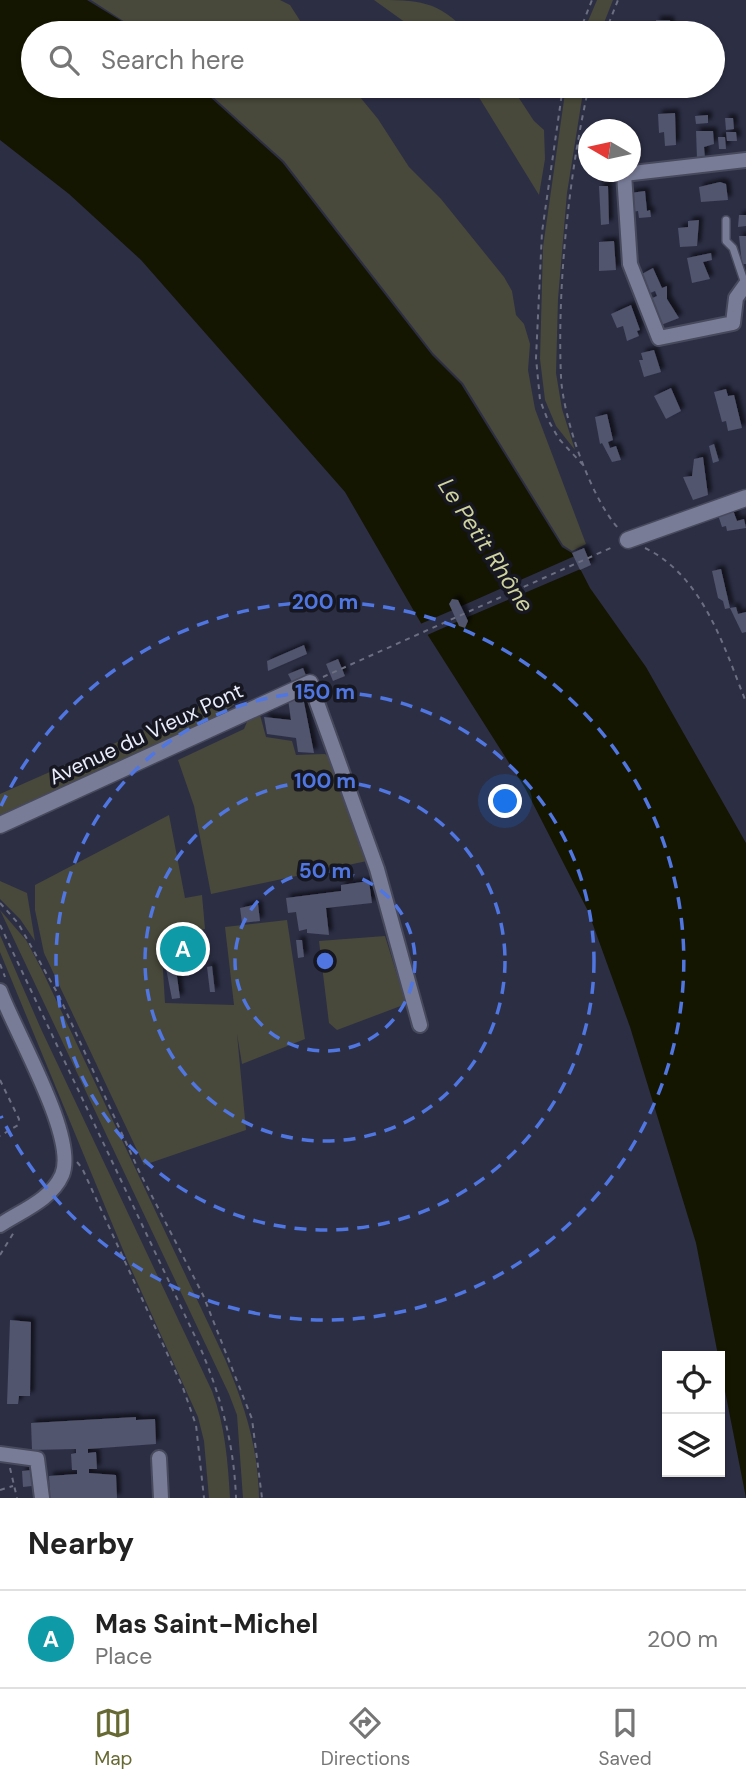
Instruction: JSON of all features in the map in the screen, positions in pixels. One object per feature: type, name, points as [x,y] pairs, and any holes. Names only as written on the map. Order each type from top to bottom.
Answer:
[{"type":"street","points":[[745,284],[736,298],[733,323],[659,338],[630,264],[624,174],[746,160]]},
{"type":"street","points":[[628,540],[746,498]]},
{"type":"street","points":[[310,683],[377,869],[420,1025]]},
{"type":"street","name":"Avenue du Vieux Pont","points":[[0,825],[310,683]]},
{"type":"street","points":[[0,991],[61,1129],[66,1153],[62,1174],[55,1187],[46,1196],[0,1224]]},
{"type":"street","points":[[5,1455],[37,1459],[42,1498]]},
{"type":"street","points":[[159,1458],[161,1498]]},
{"type":"lane","points":[[726,220],[726,241],[733,248],[745,284]]},
{"type":"path","points":[[584,21],[592,0]]},
{"type":"path","points":[[610,21],[618,0]]},
{"type":"path","points":[[561,98],[541,232],[536,358],[540,400],[547,418],[559,439],[587,470]]},
{"type":"path","points":[[587,98],[573,177],[563,304],[561,379],[566,404],[587,470],[609,519],[628,540],[656,553],[695,593],[710,618],[746,702]]},
{"type":"path","points":[[333,671],[608,549]]},
{"type":"path","points":[[0,903],[18,923],[59,996],[139,1171],[203,1294],[252,1419],[262,1498]]},
{"type":"path","points":[[0,925],[223,1401],[235,1458],[236,1498]]},
{"type":"path","points":[[0,1080],[19,1119],[18,1125],[0,1136]]},
{"type":"path","points":[[66,1153],[82,1168],[183,1388],[196,1425],[204,1498]]},
{"type":"path","points":[[5,1455],[17,1498]]},
{"type":"path","points":[[0,1490],[14,1486]]},
{"type":"shaded area","points":[[91,0],[280,0],[290,5],[300,21],[123,21]]},
{"type":"shaded area","points":[[374,0],[426,4],[456,21],[403,21]]},
{"type":"shaded area","points":[[597,0],[613,0],[605,21],[588,21]]},
{"type":"shaded area","points":[[214,98],[361,98],[409,167],[441,199],[504,277],[512,291],[516,315],[524,324],[530,344],[528,370],[535,409],[586,544],[572,551],[563,545],[463,383],[433,353],[284,161]]},
{"type":"shaded area","points":[[479,98],[519,98],[534,121],[544,130],[545,159],[539,195]]},
{"type":"shaded area","points":[[564,98],[582,98],[567,193],[558,299],[556,373],[562,409],[575,450],[556,426],[545,400],[540,359],[543,247]]},
{"type":"shaded area","points":[[233,686],[243,695],[231,707],[206,722],[132,759],[0,816],[0,794],[226,694]]},
{"type":"shaded area","points":[[260,715],[266,737],[292,741],[296,755],[325,754],[336,764],[367,861],[211,894],[194,806],[178,760],[244,729],[247,722]]},
{"type":"shaded area","points":[[169,815],[185,898],[202,895],[205,929],[161,938],[165,1003],[234,1005],[225,927],[287,920],[305,1039],[242,1064],[237,1034],[246,1130],[144,1165],[44,953],[35,910],[35,885]]},
{"type":"shaded area","points":[[0,881],[27,893],[35,941],[20,919],[0,899]]},
{"type":"shaded area","points":[[0,910],[26,940],[42,970],[225,1359],[249,1427],[256,1461],[259,1498],[243,1498],[237,1415],[229,1394]]},
{"type":"shaded area","points":[[0,935],[41,1029],[212,1391],[223,1430],[230,1498],[209,1498],[204,1441],[198,1417],[128,1262],[0,952]]},
{"type":"shaded area","points":[[385,936],[406,1004],[337,1030],[329,1023],[319,941]]},
{"type":"water","name":"Le Petit Rhône","points":[[0,0],[87,0],[121,21],[21,21],[21,98],[211,98],[282,162],[432,355],[461,384],[562,547],[572,553],[590,588],[646,667],[746,843],[746,1498],[725,1391],[725,1351],[717,1351],[696,1243],[630,1027],[588,911],[525,788],[429,637],[345,492],[141,260],[69,194],[0,140]]},
{"type":"pier","points":[[577,555],[583,568],[463,619],[457,608]]},
{"type":"pier","points":[[455,609],[461,620],[425,636],[418,625]]},
{"type":"building","points":[[675,113],[676,145],[665,146],[664,132],[659,133],[658,114]]},
{"type":"building","points":[[708,115],[708,123],[696,124],[695,116]]},
{"type":"building","points":[[725,118],[733,118],[734,129],[726,130]]},
{"type":"building","points":[[696,131],[713,131],[714,144],[704,147],[705,158],[697,159]]},
{"type":"building","points":[[726,132],[736,132],[737,141],[727,141]]},
{"type":"building","points":[[718,137],[725,137],[726,149],[719,149]]},
{"type":"building","points":[[720,182],[726,184],[728,200],[701,202],[699,187]]},
{"type":"building","points":[[599,186],[608,186],[609,224],[601,225]]},
{"type":"building","points":[[645,191],[647,211],[650,210],[651,217],[639,218],[638,211],[632,212],[630,193]]},
{"type":"building","points":[[739,215],[746,215],[746,226],[738,227]]},
{"type":"building","points":[[699,220],[697,246],[680,247],[678,228],[688,227],[688,221]]},
{"type":"building","points":[[739,236],[746,236],[746,264],[742,264]]},
{"type":"building","points":[[614,241],[616,270],[599,271],[599,242]]},
{"type":"building","points":[[711,253],[712,260],[703,262],[710,279],[692,283],[687,258]]},
{"type":"building","points":[[653,268],[662,288],[667,286],[667,299],[679,318],[661,325],[650,299],[657,296],[655,291],[648,294],[640,275]]},
{"type":"building","points":[[631,305],[640,330],[637,331],[639,336],[627,341],[623,326],[617,328],[611,314]]},
{"type":"building","points":[[654,350],[661,372],[644,377],[639,360],[643,360],[641,353]]},
{"type":"building","points":[[671,388],[681,411],[666,419],[654,396]]},
{"type":"building","points":[[726,389],[728,396],[734,395],[742,428],[728,431],[726,421],[722,422],[714,392]]},
{"type":"building","points":[[607,414],[613,440],[608,442],[610,448],[616,446],[621,460],[612,462],[602,443],[600,444],[595,417]]},
{"type":"building","points":[[714,444],[719,461],[713,463],[709,446]]},
{"type":"building","points":[[703,457],[708,495],[693,500],[683,477],[692,476],[694,459]]},
{"type":"building","points":[[733,510],[737,521],[744,519],[746,528],[727,531],[726,526],[722,527],[718,515]]},
{"type":"building","points":[[584,548],[591,565],[580,570],[572,553]]},
{"type":"building","points":[[721,569],[730,608],[725,609],[723,601],[718,598],[712,571]]},
{"type":"building","points":[[452,599],[458,600],[468,621],[465,628],[459,626],[449,604]]},
{"type":"building","points":[[736,607],[738,614],[746,612],[746,632],[742,633],[730,608]]},
{"type":"building","points":[[304,645],[307,654],[268,671],[267,661]]},
{"type":"building","points":[[338,659],[345,676],[333,681],[326,664]]},
{"type":"building","points":[[303,668],[307,678],[293,684],[288,674]]},
{"type":"building","points":[[302,692],[314,753],[298,752],[296,738],[267,734],[264,717],[291,720],[288,699]]},
{"type":"building","points":[[369,881],[372,903],[326,908],[329,935],[307,933],[307,929],[299,931],[296,912],[288,913],[286,898],[341,891],[341,885]]},
{"type":"building","points":[[258,904],[260,921],[242,923],[240,908]]},
{"type":"building","points":[[191,934],[193,942],[200,941],[202,958],[175,962],[180,998],[172,999],[163,953],[166,953],[164,945],[182,943],[181,936]]},
{"type":"building","points":[[296,940],[302,940],[304,957],[298,958]]},
{"type":"building","points":[[212,966],[215,992],[210,992],[207,967]]},
{"type":"building","points":[[10,1320],[31,1322],[30,1396],[19,1396],[18,1404],[7,1404]]},
{"type":"building","points":[[136,1417],[136,1420],[155,1419],[156,1444],[88,1449],[88,1453],[96,1452],[97,1469],[89,1469],[89,1473],[116,1475],[117,1498],[50,1498],[49,1476],[77,1474],[77,1470],[72,1470],[71,1454],[76,1453],[76,1449],[32,1450],[31,1423]]},
{"type":"building","points":[[31,1470],[32,1486],[23,1487],[22,1471]]},
{"type":"place","name":"Mas Saint-Michel","points":[[183,949]]}]
